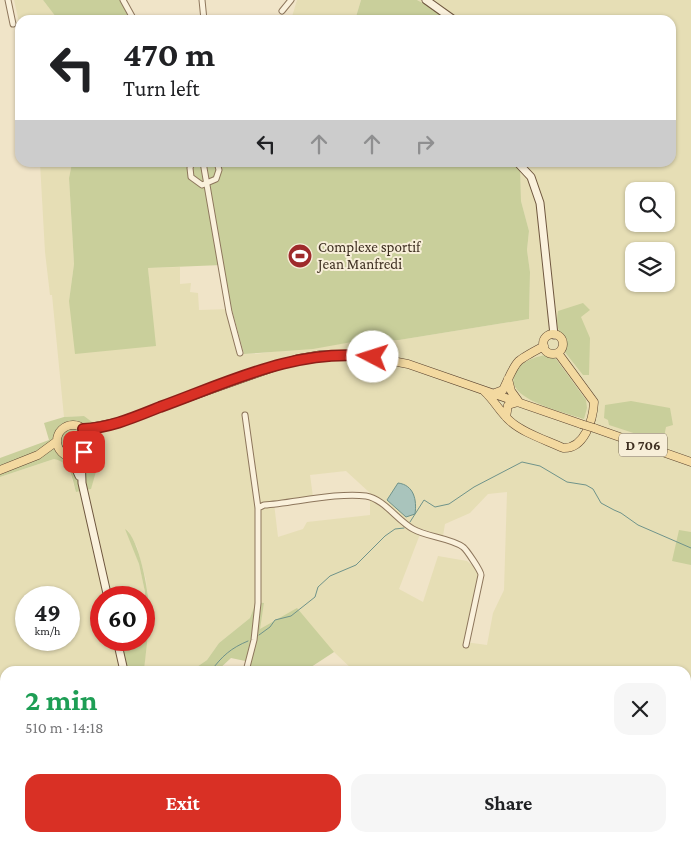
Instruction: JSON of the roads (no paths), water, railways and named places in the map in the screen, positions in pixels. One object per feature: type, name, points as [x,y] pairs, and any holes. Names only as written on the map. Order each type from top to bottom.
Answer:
[{"type":"main road","points":[[495,393],[503,390],[511,368],[517,360],[544,346],[547,337],[554,335],[560,337],[563,342],[562,349],[558,353],[549,353],[544,346]]},
{"type":"main road","points":[[480,389],[492,398],[512,423],[562,448],[572,449],[580,444],[593,412],[594,402],[558,353]]},
{"type":"main road","name":"D 706","points":[[83,429],[119,422],[297,359],[320,355],[352,355],[384,358],[495,393],[691,462]]},
{"type":"main road","points":[[506,417],[508,406],[520,402],[511,391],[508,379]]},
{"type":"main road","name":"D 706","points":[[89,440],[119,422]]},
{"type":"main road","points":[[0,470],[38,455],[61,451],[70,456],[81,454],[87,448],[89,440],[83,429],[76,426],[68,426],[60,433],[57,441],[38,455]]},
{"type":"main road","points":[[57,441],[61,451]]},
{"type":"street","points":[[8,0],[14,24]]},
{"type":"street","points":[[123,0],[131,15]]},
{"type":"street","points":[[202,0],[204,15]]},
{"type":"street","points":[[282,11],[291,0]]},
{"type":"street","points":[[426,0],[447,15]]},
{"type":"street","points":[[190,167],[192,177],[198,183],[207,184],[212,183],[218,175],[217,167]]},
{"type":"street","points":[[205,167],[229,312],[240,353]]},
{"type":"street","points":[[522,167],[531,177],[540,203],[554,335]]},
{"type":"street","points":[[245,415],[258,508],[258,603],[254,640],[247,666]]},
{"type":"street","points":[[81,454],[82,483],[105,586]]},
{"type":"street","points":[[70,456],[82,483]]},
{"type":"street","points":[[258,508],[264,505],[364,496],[376,500],[402,522],[419,532],[462,546],[479,568],[481,575],[466,645]]},
{"type":"street","points":[[119,651],[123,666]]},
{"type":"water","points":[[398,483],[411,490],[415,499],[415,514],[406,517],[387,500]]},
{"type":"waterway","points":[[410,522],[424,500],[435,507],[449,504],[474,487],[522,462],[540,466],[567,482],[586,485],[593,489],[601,503],[621,513],[638,525],[691,548]]},
{"type":"waterway","points":[[259,635],[270,627],[275,620],[291,616],[315,597],[318,587],[330,576],[356,565],[385,536],[395,529],[404,528]]},
{"type":"waterway","points":[[215,666],[227,653],[248,641]]},
{"type":"place","name":"Complexe sportif Jean Manfredi","points":[[300,256]]}]
